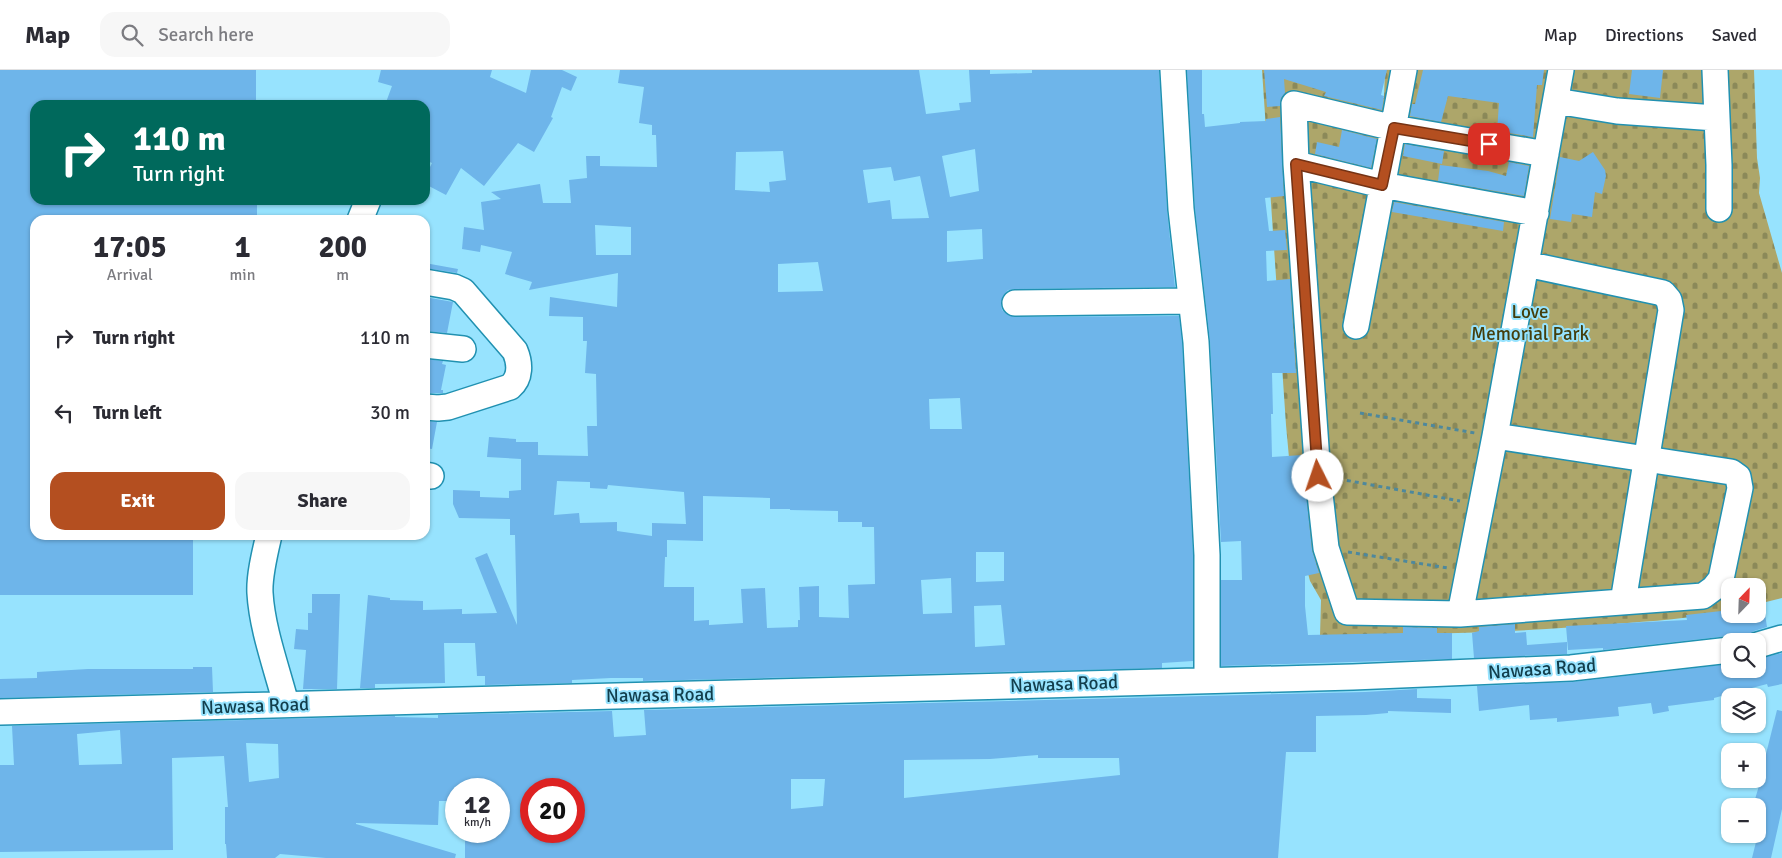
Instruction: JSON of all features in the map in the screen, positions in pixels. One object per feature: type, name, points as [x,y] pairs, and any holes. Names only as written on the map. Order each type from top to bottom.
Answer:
[{"type":"street","points":[[1173,70],[1181,209],[1196,342],[1207,554],[1207,680]]},
{"type":"street","points":[[1356,326],[1404,70]]},
{"type":"street","points":[[1460,614],[1480,504],[1495,436],[1561,70]]},
{"type":"street","points":[[1715,70],[1719,209]]},
{"type":"street","points":[[1556,100],[1617,111],[1716,118]]},
{"type":"street","points":[[1495,436],[1731,472],[1738,477],[1740,488],[1721,580],[1703,596],[1460,614],[1347,612],[1326,548],[1318,476],[1296,164],[1294,104],[1394,128],[1546,154]]},
{"type":"street","points":[[1296,164],[1382,185],[1536,214]]},
{"type":"street","points":[[1526,264],[1663,293],[1669,300],[1671,310],[1623,602]]},
{"type":"street","points":[[430,283],[454,287],[463,291],[515,351],[518,362],[518,377],[510,387],[448,407],[430,407]]},
{"type":"street","points":[[1015,303],[1190,301]]},
{"type":"street","points":[[430,346],[463,349]]},
{"type":"street","points":[[268,540],[260,592],[267,630],[286,704]]},
{"type":"street","points":[[1766,643],[1782,638]]},
{"type":"street","name":"Nawasa Road","points":[[0,712],[1354,677],[1571,668],[1721,651]]},
{"type":"path","points":[[1360,413],[1495,436]]},
{"type":"path","points":[[1318,476],[1480,504]]},
{"type":"path","points":[[1326,548],[1468,572]]},
{"type":"green space","name":"Love Memorial Park","points":[[1262,70],[1384,98],[1385,70],[1754,70],[1757,158],[1760,178],[1759,193],[1782,273],[1782,598],[1766,602],[1766,578],[1721,578],[1721,612],[1687,618],[1467,633],[1320,636],[1321,600],[1310,581],[1295,523],[1286,425]]},
{"type":"building","points":[[0,70],[256,70],[256,100],[30,100],[30,205],[257,205],[257,215],[30,215],[30,540],[193,540],[193,595],[0,595]]},
{"type":"building","points":[[381,70],[492,70],[490,77],[526,93],[531,70],[562,70],[577,77],[571,91],[562,87],[551,117],[553,118],[534,152],[518,143],[484,186],[461,168],[446,195],[430,187],[430,167],[432,163],[430,162],[430,100],[387,100],[392,86],[378,82]]},
{"type":"building","points":[[620,70],[919,70],[926,114],[960,110],[959,103],[971,102],[969,70],[990,70],[990,74],[1032,73],[1032,70],[1159,70],[1167,210],[1175,287],[1015,289],[1008,290],[1003,296],[1001,304],[1002,310],[1008,315],[1015,317],[1179,316],[1193,555],[1193,661],[1162,663],[1162,668],[643,681],[643,678],[611,678],[572,680],[572,683],[485,685],[485,676],[477,676],[475,643],[444,643],[445,683],[375,684],[375,688],[360,688],[368,595],[390,598],[390,600],[423,601],[423,610],[462,609],[462,614],[497,613],[475,558],[487,553],[517,625],[515,535],[510,535],[510,519],[459,518],[453,504],[453,490],[480,491],[480,497],[509,498],[509,491],[521,490],[521,459],[487,457],[489,437],[516,439],[516,442],[538,442],[538,455],[588,456],[587,426],[597,426],[596,374],[585,373],[587,341],[583,341],[583,317],[549,316],[550,297],[617,307],[618,273],[529,290],[532,282],[505,274],[512,252],[481,245],[480,252],[462,249],[464,227],[484,230],[481,202],[501,199],[491,192],[540,184],[543,203],[571,203],[569,180],[587,178],[586,156],[600,156],[600,166],[657,167],[656,135],[652,135],[652,125],[639,123],[644,87],[618,83]],"holes":[[[975,149],[979,191],[950,197],[942,156]],[[783,151],[786,180],[769,182],[770,192],[735,190],[736,152]],[[891,167],[894,181],[920,176],[929,218],[892,219],[890,200],[868,203],[863,170]],[[595,225],[631,227],[631,255],[596,255]],[[982,229],[983,259],[947,262],[947,231]],[[818,262],[823,291],[778,292],[778,264]],[[960,398],[962,429],[930,429],[929,399]],[[557,481],[590,482],[590,488],[607,489],[608,485],[684,492],[686,524],[652,523],[652,536],[617,531],[617,522],[580,523],[579,513],[554,515]],[[703,496],[770,498],[770,509],[838,511],[838,522],[862,522],[862,527],[874,527],[875,584],[848,585],[849,618],[819,617],[819,586],[799,587],[800,620],[798,620],[798,627],[767,628],[765,588],[741,589],[743,623],[709,625],[709,620],[694,621],[694,587],[664,587],[665,557],[667,557],[667,540],[703,541]],[[976,552],[1004,552],[1004,581],[976,582]],[[951,578],[952,613],[923,614],[921,580]],[[1001,605],[1005,645],[975,647],[974,606]]]},
{"type":"building","points":[[1187,70],[1202,70],[1202,114],[1204,114],[1205,127],[1240,122],[1266,121],[1266,119],[1280,117],[1284,196],[1265,198],[1269,231],[1285,230],[1287,250],[1266,251],[1267,281],[1290,279],[1296,373],[1272,373],[1272,457],[1302,455],[1312,550],[1319,573],[1305,576],[1305,606],[1308,635],[1403,633],[1403,627],[1437,628],[1437,633],[1452,633],[1452,659],[1221,666],[1221,580],[1242,580],[1241,541],[1221,542],[1210,341],[1195,208]]},
{"type":"building","points":[[1264,70],[1387,70],[1381,95],[1384,96],[1382,110],[1324,96],[1326,92],[1284,79],[1285,93],[1281,98],[1280,106],[1267,107]]},
{"type":"building","points":[[1423,70],[1544,70],[1542,85],[1537,85],[1533,137],[1497,131],[1499,103],[1448,96],[1441,122],[1410,116],[1412,104],[1415,104]]},
{"type":"building","points":[[1632,70],[1663,70],[1660,98],[1629,94]]},
{"type":"building","points":[[1342,130],[1377,139],[1371,168],[1315,154],[1317,142],[1339,147]]},
{"type":"building","points":[[1405,144],[1444,151],[1442,164],[1403,156]]},
{"type":"building","points":[[1593,152],[1605,170],[1606,176],[1602,194],[1595,192],[1592,217],[1572,214],[1571,222],[1550,219],[1560,157],[1579,161]]},
{"type":"building","points":[[1509,162],[1529,166],[1524,196],[1438,181],[1440,165],[1488,171],[1506,176]]},
{"type":"building","points":[[1394,202],[1504,222],[1503,231],[1392,212]]},
{"type":"building","points":[[430,264],[458,269],[457,273],[430,269]]},
{"type":"building","points":[[430,298],[453,302],[447,333],[430,331]]},
{"type":"building","points":[[430,360],[443,361],[442,364],[446,365],[441,390],[443,390],[443,393],[430,393]]},
{"type":"building","points":[[430,421],[437,422],[432,449],[430,449]]},
{"type":"building","points":[[312,594],[340,594],[337,689],[303,689],[306,650],[294,649],[296,629],[308,630],[308,613],[312,613]]},
{"type":"building","points":[[1721,611],[1721,623],[1766,623],[1766,620],[1767,627],[1751,633],[1721,633],[1721,637],[1603,650],[1603,648],[1568,650],[1566,626],[1687,620],[1686,615]]},
{"type":"building","points":[[1515,624],[1515,633],[1526,632],[1527,645],[1567,642],[1567,654],[1474,658],[1472,633],[1479,631],[1479,627]]},
{"type":"building","points":[[1782,653],[1782,684],[1768,687],[1767,684],[1752,688],[1721,688],[1721,696],[1714,698],[1714,700],[1668,706],[1669,711],[1653,714],[1651,703],[1618,707],[1619,716],[1557,722],[1557,718],[1530,720],[1529,705],[1479,711],[1477,686],[1573,682],[1721,665],[1721,678],[1766,678],[1766,657]]},
{"type":"building","points":[[193,667],[212,667],[213,692],[0,698],[0,679],[37,678],[37,672],[88,669],[193,669]]},
{"type":"building","points":[[1417,689],[1417,698],[1451,699],[1451,713],[1388,711],[1388,713],[1366,715],[1316,716],[1316,752],[1286,752],[1278,858],[465,858],[465,843],[510,843],[510,778],[445,778],[445,801],[439,801],[438,825],[356,824],[456,854],[455,858],[326,858],[280,854],[275,858],[227,858],[225,807],[228,807],[224,756],[172,758],[173,850],[0,852],[0,765],[14,765],[12,726],[395,716],[438,718],[438,715],[612,711],[614,737],[646,735],[644,710],[1365,692]],"holes":[[[120,730],[122,764],[79,765],[77,734]],[[246,743],[278,744],[279,778],[249,782]],[[1038,755],[1038,758],[1119,758],[1120,775],[904,798],[904,760],[990,759]],[[791,779],[825,779],[823,806],[791,809]]]},
{"type":"building","points":[[1777,710],[1782,711],[1782,809],[1771,858],[1752,858],[1756,843],[1766,843],[1766,798],[1755,798],[1758,788],[1766,788],[1766,754]]},
{"type":"route","points":[[1318,476],[1296,164],[1382,185],[1394,128],[1489,144]]}]
